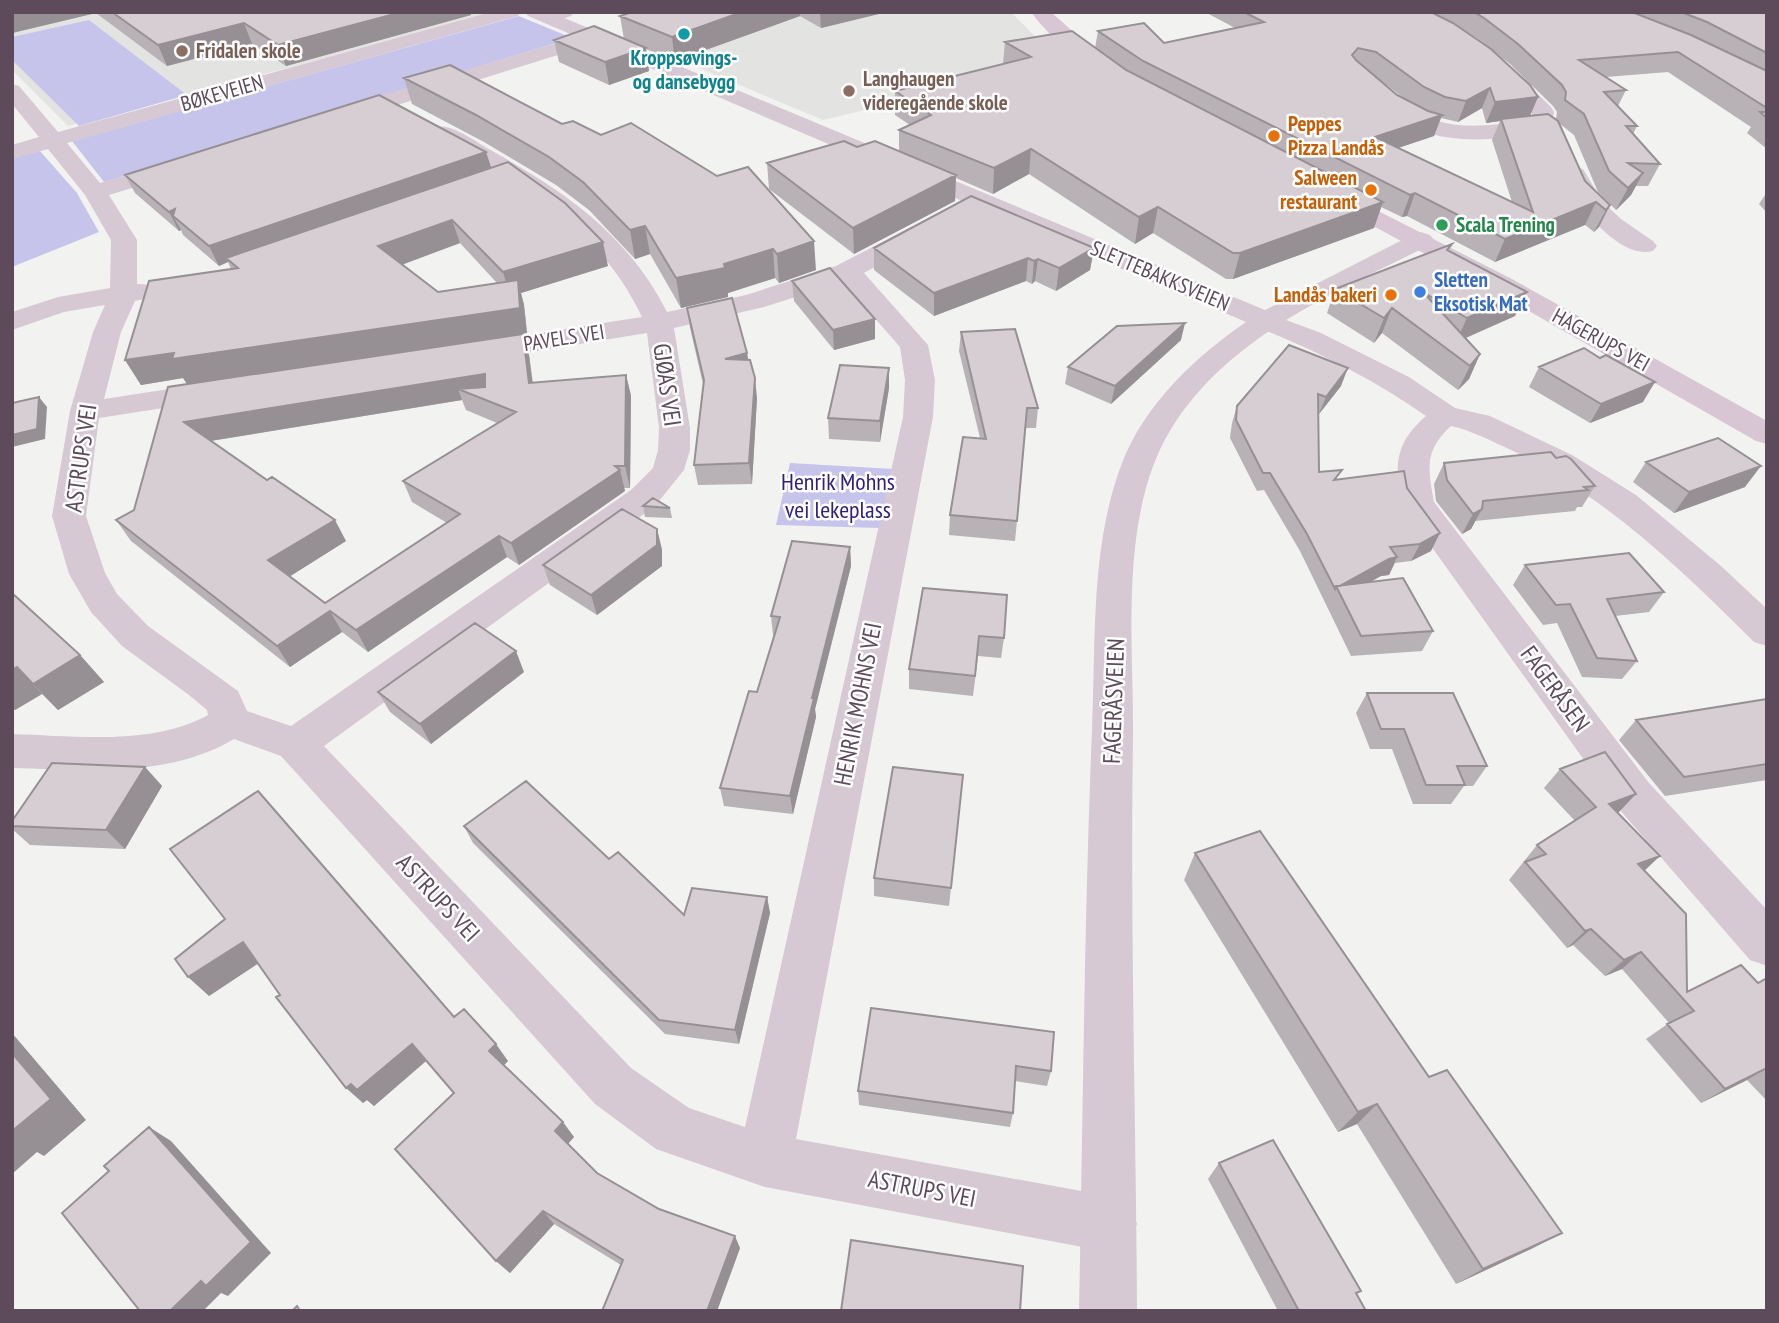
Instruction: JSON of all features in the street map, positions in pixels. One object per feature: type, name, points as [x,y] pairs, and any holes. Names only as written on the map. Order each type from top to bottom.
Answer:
[{"type":"main road","points":[[1040,12],[1086,56],[1120,80]]},
{"type":"main road","name":"HAGERUPS VEI","points":[[1318,187],[1421,240],[1767,434]]},
{"type":"street","name":"BØKEVEIEN","points":[[12,152],[512,12]]},
{"type":"street","points":[[1405,12],[1452,35],[1510,77],[1543,112],[1585,197],[1620,231],[1644,246]]},
{"type":"street","name":"SLETTEBAKKSVEIEN","points":[[549,14],[596,37],[982,203],[1267,321]]},
{"type":"street","points":[[322,121],[596,37]]},
{"type":"street","points":[[1377,89],[1413,118],[1430,125],[1486,133],[1556,137]]},
{"type":"street","name":"ASTRUPS VEI","points":[[12,90],[95,192],[124,240],[122,296],[107,332],[85,411],[69,516],[87,574],[104,603],[135,636],[204,684],[224,702],[231,722],[296,744],[613,1086],[675,1130],[765,1160],[1109,1224]]},
{"type":"street","name":"GJØAS VEI","points":[[296,744],[643,498],[669,469],[675,441],[659,324],[613,247],[581,216],[503,178],[386,102]]},
{"type":"street","points":[[95,192],[194,161]]},
{"type":"street","name":"PAVELS VEI","points":[[454,355],[659,324],[759,301],[848,271],[946,218],[982,203]]},
{"type":"street","name":"FAGERÅSVEIEN","points":[[1108,1311],[1110,801],[1119,549],[1127,492],[1154,430],[1189,384],[1222,353],[1296,303],[1421,240]]},
{"type":"street","name":"HENRIK MOHNS VEI","points":[[765,1160],[918,417],[920,380],[914,345],[848,271]]},
{"type":"street","points":[[12,322],[58,306],[174,285]]},
{"type":"street","points":[[1267,321],[1311,339],[1398,383],[1445,415],[1479,423],[1517,440],[1591,481],[1624,503],[1687,557],[1767,632]]},
{"type":"street","points":[[85,411],[236,388]]},
{"type":"street","name":"FAGERÅSEN","points":[[1445,415],[1424,432],[1411,461],[1418,504],[1634,796],[1767,944]]},
{"type":"street","points":[[12,751],[96,754],[146,750],[194,741],[231,722]]},
{"type":"shaded area","name":"Fridalen skole","points":[[92,12],[499,12],[68,126],[12,70],[12,32]]},
{"type":"shaded area","name":"Langhaugen videregående skole","points":[[674,12],[1011,12],[1061,63],[823,120],[623,36]]},
{"type":"green space","points":[[519,16],[572,38],[104,182],[72,141]]},
{"type":"green space","points":[[89,20],[187,95],[79,126],[12,60],[12,37]]},
{"type":"green space","points":[[40,151],[77,193],[99,232],[12,267],[12,158]]},
{"type":"green space","name":"Henrik Mohns vei lekeplass","points":[[790,463],[894,469],[880,528],[776,525]]},
{"type":"building","points":[[112,12],[402,12],[278,45],[244,23],[158,45]]},
{"type":"building","points":[[632,12],[742,12],[672,37],[620,16]]},
{"type":"building","points":[[1244,12],[1431,12],[1453,23],[1491,49],[1530,85],[1538,97],[1495,102],[1490,88],[1466,101],[1445,97],[1424,87],[1376,52],[1358,48],[1352,55],[1356,60],[1397,95],[1442,115],[1375,137],[1533,212],[1501,119],[1548,114],[1558,121],[1585,181],[1610,205],[1606,210],[1596,202],[1505,239],[1415,193],[1410,195],[1143,61],[1098,31],[1144,23],[1164,43],[1264,22]]},
{"type":"building","points":[[1474,12],[1632,12],[1691,35],[1767,71],[1767,108],[1678,52],[1579,60],[1626,90],[1604,92],[1637,126],[1626,126],[1660,164],[1628,163],[1643,173],[1628,188],[1609,171],[1584,114],[1565,100],[1566,92],[1562,85],[1518,44]]},
{"type":"building","points":[[1681,12],[1767,12],[1767,53],[1707,22]]},
{"type":"building","points":[[594,26],[646,48],[605,62],[554,40]]},
{"type":"building","points":[[1072,31],[1126,70],[1383,202],[1240,253],[1233,253],[1158,207],[1139,217],[1031,149],[994,168],[899,130],[931,115],[895,91],[1031,57],[1005,42]]},
{"type":"building","points":[[450,65],[562,124],[573,121],[601,135],[631,123],[717,176],[748,167],[814,241],[777,254],[773,249],[724,264],[725,268],[676,278],[645,226],[630,230],[583,182],[549,157],[404,78]]},
{"type":"building","points":[[379,95],[486,152],[209,246],[173,216],[175,209],[169,212],[125,175]]},
{"type":"building","points":[[844,141],[857,147],[875,141],[956,175],[853,228],[767,163]]},
{"type":"building","points":[[508,162],[565,203],[603,242],[503,272],[452,220],[378,246],[438,292],[518,280],[520,308],[172,359],[174,353],[125,360],[149,281],[238,268],[226,258]]},
{"type":"building","points":[[971,196],[1094,248],[1059,268],[1038,259],[1034,261],[1028,258],[934,293],[874,248]]},
{"type":"building","points":[[1452,244],[1447,250],[1527,292],[1467,318],[1423,292],[1480,354],[1470,366],[1392,308],[1384,318],[1335,289]]},
{"type":"building","points":[[830,268],[875,319],[833,330],[792,281]]},
{"type":"building","points":[[732,298],[747,353],[725,359],[750,360],[755,378],[749,463],[694,465],[704,380],[687,308]]},
{"type":"building","points":[[1185,323],[1115,386],[1068,367],[1117,326]]},
{"type":"building","points":[[1015,329],[1038,408],[1027,408],[1017,521],[950,515],[963,437],[986,439],[961,332]]},
{"type":"building","points":[[523,334],[529,383],[626,375],[625,466],[615,466],[620,470],[511,543],[499,536],[356,630],[330,611],[277,646],[116,520],[134,510],[168,387]],"holes":[[[485,374],[485,387],[458,389],[516,412],[403,481],[460,514],[325,603],[268,560],[335,520],[272,477],[267,480],[184,422]]]},
{"type":"building","points":[[1289,345],[1348,368],[1326,397],[1318,394],[1319,472],[1342,470],[1334,480],[1404,471],[1407,488],[1440,533],[1420,544],[1390,547],[1397,557],[1336,586],[1335,589],[1307,534],[1270,473],[1263,473],[1236,420],[1237,406]]},
{"type":"building","points":[[1584,348],[1600,358],[1606,355],[1655,382],[1601,404],[1539,367]]},
{"type":"building","points":[[840,365],[889,368],[880,421],[828,418]]},
{"type":"building","points":[[39,397],[37,429],[12,435],[12,403]]},
{"type":"building","points":[[1718,438],[1761,466],[1689,492],[1646,462]]},
{"type":"building","points":[[1551,452],[1556,458],[1566,456],[1571,459],[1595,486],[1584,487],[1588,490],[1483,501],[1482,509],[1473,514],[1447,480],[1444,463]]},
{"type":"building","points":[[653,498],[670,508],[643,506]]},
{"type":"building","points":[[622,509],[657,529],[657,545],[591,595],[543,565]]},
{"type":"building","points":[[792,541],[850,547],[790,796],[720,788],[749,691],[757,692],[780,617],[771,616]]},
{"type":"building","points":[[1629,553],[1664,592],[1607,599],[1637,661],[1597,658],[1570,604],[1556,605],[1525,565]]},
{"type":"building","points":[[1403,578],[1433,631],[1361,636],[1336,586]]},
{"type":"building","points":[[923,588],[1007,595],[1004,638],[979,636],[975,676],[909,669]]},
{"type":"building","points":[[12,593],[80,655],[33,684],[17,667],[12,670]]},
{"type":"building","points":[[475,623],[516,651],[420,724],[378,692]]},
{"type":"building","points":[[1367,693],[1453,693],[1487,766],[1457,766],[1465,785],[1426,785],[1404,729],[1381,729]]},
{"type":"building","points":[[1767,699],[1767,764],[1684,777],[1636,720]]},
{"type":"building","points":[[1605,752],[1636,794],[1609,804],[1660,856],[1638,864],[1686,914],[1687,992],[1741,965],[1758,983],[1767,978],[1767,1068],[1725,1089],[1667,1024],[1694,1011],[1641,952],[1624,960],[1591,929],[1585,931],[1525,862],[1546,854],[1537,845],[1596,807],[1560,769]]},
{"type":"building","points":[[52,763],[145,767],[106,830],[12,826],[12,821]]},
{"type":"building","points":[[893,767],[963,775],[951,888],[874,878]]},
{"type":"building","points":[[526,781],[609,859],[618,852],[684,915],[692,888],[767,897],[735,1030],[659,1020],[464,826]]},
{"type":"building","points":[[258,791],[454,1017],[464,1009],[496,1044],[489,1051],[563,1122],[555,1131],[597,1173],[659,1209],[735,1236],[707,1311],[602,1311],[623,1260],[543,1211],[496,1261],[395,1149],[454,1093],[412,1044],[357,1090],[351,1084],[346,1088],[276,997],[280,995],[243,942],[188,977],[175,959],[225,919],[170,849]]},
{"type":"building","points":[[1260,831],[1429,1077],[1447,1070],[1562,1233],[1483,1269],[1377,1104],[1358,1112],[1195,853]]},
{"type":"building","points":[[871,1008],[1054,1032],[1051,1071],[1016,1066],[1013,1113],[858,1091]]},
{"type":"building","points":[[12,1053],[51,1099],[12,1131]]},
{"type":"building","points":[[149,1127],[251,1242],[206,1286],[201,1281],[170,1311],[140,1311],[62,1213],[109,1171],[104,1166]]},
{"type":"building","points":[[1273,1140],[1361,1291],[1356,1293],[1366,1311],[1299,1311],[1219,1163]]},
{"type":"building","points":[[851,1240],[1023,1266],[1020,1311],[841,1311]]},
{"type":"place","name":"Kroppsøvings- og dansebygg","points":[[684,34]]},
{"type":"place","name":"Fridalen skole","points":[[182,51]]},
{"type":"place","name":"Langhaugen videregående skole","points":[[849,91]]},
{"type":"place","name":"Peppes Pizza Landås","points":[[1274,136]]},
{"type":"place","name":"Salween restaurant","points":[[1371,190]]},
{"type":"place","name":"Scala Trening","points":[[1442,225]]},
{"type":"place","name":"Sletten Eksotisk Mat","points":[[1420,292]]},
{"type":"place","name":"Landås bakeri","points":[[1391,295]]}]
